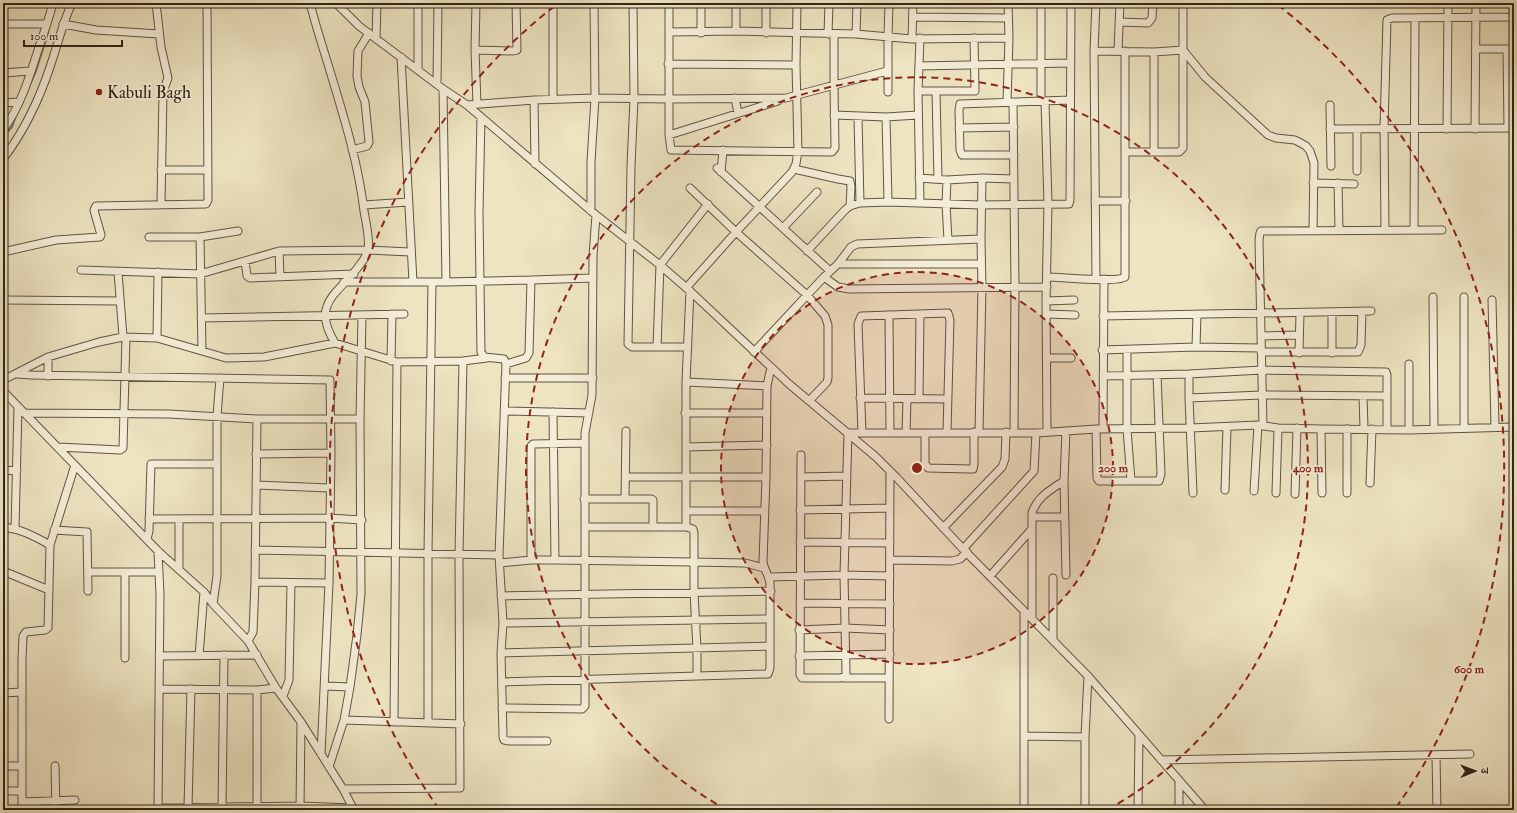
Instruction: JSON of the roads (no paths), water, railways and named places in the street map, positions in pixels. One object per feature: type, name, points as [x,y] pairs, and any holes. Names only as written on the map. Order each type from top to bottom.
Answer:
[{"type":"street","points":[[3,130],[16,110],[31,71],[53,3]]},
{"type":"street","points":[[3,159],[28,121],[41,92],[72,3]]},
{"type":"street","points":[[156,3],[159,34],[168,78],[163,92],[161,204]]},
{"type":"street","points":[[3,252],[56,240],[100,237],[101,235],[94,210],[96,206],[206,204],[208,200],[208,3]]},
{"type":"street","points":[[310,3],[359,175],[364,205],[368,250],[364,260],[354,274],[329,298],[326,315],[328,326],[336,343]]},
{"type":"street","points":[[336,3],[352,20],[400,57],[467,105],[594,213],[660,265],[809,401],[848,432],[890,471],[965,551],[1088,676],[1179,782],[1206,810]]},
{"type":"street","points":[[376,39],[377,3]]},
{"type":"street","points":[[418,3],[418,69]]},
{"type":"street","points":[[438,3],[446,282]]},
{"type":"street","points":[[476,3],[475,50],[477,104]]},
{"type":"street","points":[[475,50],[513,52],[517,50],[516,3]]},
{"type":"street","points":[[553,3],[553,100]]},
{"type":"street","points":[[502,708],[584,708],[585,706],[585,443],[593,378],[594,213],[590,162],[594,98],[594,3]]},
{"type":"street","points":[[633,3],[634,99],[629,242],[628,344],[632,347],[687,347]]},
{"type":"street","points":[[669,3],[668,64],[669,134],[671,150],[828,152],[834,150],[834,86],[830,3]]},
{"type":"street","points":[[701,3],[701,33]]},
{"type":"street","points":[[736,3],[736,31]]},
{"type":"street","points":[[766,3],[766,33]]},
{"type":"street","points":[[686,527],[685,413],[688,290],[736,232],[794,169],[798,159],[796,97],[797,3]]},
{"type":"street","points":[[856,34],[857,3]]},
{"type":"street","points":[[888,92],[887,71],[890,3]]},
{"type":"street","points":[[912,38],[913,3]]},
{"type":"street","points":[[943,528],[1002,467],[1010,432],[1015,286],[1014,127],[1010,102],[1008,65],[1008,3]]},
{"type":"street","points":[[1041,3],[1041,64],[1048,204],[1046,432]]},
{"type":"street","points":[[807,251],[845,210],[850,206],[860,203],[920,202],[981,205],[1068,204],[1070,200],[1071,3]]},
{"type":"street","points":[[1096,3],[1094,51],[1095,201],[1103,316],[1103,376],[1097,480],[1101,482],[1159,481],[1157,375]]},
{"type":"street","points":[[1047,277],[1121,279],[1125,277],[1126,152],[1119,22],[1120,3]]},
{"type":"street","points":[[1119,22],[1148,23],[1152,18],[1153,3]]},
{"type":"street","points":[[1126,152],[1180,152],[1183,148],[1183,3]]},
{"type":"street","points":[[1447,129],[1448,3]]},
{"type":"street","points":[[1475,129],[1476,3]]},
{"type":"street","points":[[1385,230],[1384,128],[1386,24],[1389,18],[1514,17],[1513,3]]},
{"type":"street","points":[[913,17],[1008,18]]},
{"type":"street","points":[[1414,230],[1415,18]]},
{"type":"street","points":[[3,24],[47,24]]},
{"type":"street","points":[[64,24],[96,30],[159,34]]},
{"type":"street","points":[[669,32],[701,33],[736,31],[766,33],[856,34],[912,38],[1009,38]]},
{"type":"street","points":[[352,150],[367,146],[369,142],[365,102],[359,87],[357,76],[358,51],[369,33]]},
{"type":"street","points":[[920,38],[918,91],[920,202]]},
{"type":"street","points":[[974,38],[975,102]]},
{"type":"street","points":[[1330,128],[1511,128],[1511,49],[1476,49]]},
{"type":"street","points":[[1094,51],[1154,52],[1183,50]]},
{"type":"street","points":[[1183,50],[1199,71],[1268,135],[1276,138],[1295,140],[1306,146],[1310,151],[1312,157],[1313,183],[1313,230]]},
{"type":"street","points":[[1154,52],[1154,151]]},
{"type":"street","points":[[400,57],[410,252],[413,282]]},
{"type":"street","points":[[919,66],[1070,63]]},
{"type":"street","points":[[668,64],[796,65]]},
{"type":"street","points":[[3,73],[31,71]]},
{"type":"street","points":[[467,105],[534,100],[594,98],[786,98],[796,97],[887,71]]},
{"type":"street","points":[[918,91],[974,91]]},
{"type":"street","points":[[936,92],[938,179]]},
{"type":"street","points":[[735,98],[738,113]]},
{"type":"street","points":[[669,134],[786,98]]},
{"type":"street","points":[[534,100],[535,164]]},
{"type":"street","points":[[1014,155],[962,155],[960,150],[959,128],[960,104],[975,102],[1070,100]]},
{"type":"street","points":[[3,103],[19,102]]},
{"type":"street","points":[[1330,105],[1331,166]]},
{"type":"street","points":[[834,115],[886,118],[918,115]]},
{"type":"street","points":[[858,116],[860,203]]},
{"type":"street","points":[[481,117],[479,212],[481,352],[484,357],[487,358]]},
{"type":"street","points":[[886,118],[888,202]]},
{"type":"street","points":[[959,128],[1014,127]]},
{"type":"street","points":[[1357,128],[1357,171]]},
{"type":"street","points":[[723,150],[719,170],[830,271]]},
{"type":"street","points":[[794,169],[850,181],[850,206]]},
{"type":"street","points":[[161,170],[208,170]]},
{"type":"street","points":[[919,178],[947,180],[982,178],[1014,179]]},
{"type":"street","points":[[925,433],[925,463],[928,468],[973,469],[977,432],[982,287],[982,178]]},
{"type":"street","points":[[947,180],[946,204],[948,240]]},
{"type":"street","points":[[1313,183],[1354,184]]},
{"type":"street","points":[[1338,183],[1339,230]]},
{"type":"street","points":[[690,188],[806,296],[825,316],[828,325],[828,378],[827,382],[809,401]]},
{"type":"street","points":[[783,228],[817,192]]},
{"type":"street","points":[[1095,201],[1126,201]]},
{"type":"street","points":[[364,205],[408,202]]},
{"type":"street","points":[[657,347],[660,265],[708,204]]},
{"type":"street","points":[[1254,491],[1262,395],[1261,231],[1442,230]]},
{"type":"street","points":[[149,237],[200,237],[238,231]]},
{"type":"street","points":[[200,237],[202,351]]},
{"type":"street","points":[[754,352],[838,264],[851,247],[857,244],[981,239]]},
{"type":"street","points":[[81,270],[200,274],[279,251],[368,250],[410,252]]},
{"type":"street","points":[[279,251],[280,276]]},
{"type":"street","points":[[245,261],[248,277],[354,274]]},
{"type":"street","points":[[838,264],[981,264]]},
{"type":"street","points":[[58,447],[122,449],[123,447],[125,377],[124,337],[118,272]]},
{"type":"street","points":[[157,338],[158,272]]},
{"type":"street","points":[[824,277],[838,287],[845,289],[1015,286],[1047,287]]},
{"type":"street","points":[[344,282],[446,282],[593,278]]},
{"type":"street","points":[[506,364],[526,358],[530,354],[531,280]]},
{"type":"street","points":[[428,723],[428,553],[432,282]]},
{"type":"street","points":[[1432,297],[1434,429]]},
{"type":"street","points":[[1464,297],[1464,428]]},
{"type":"street","points":[[3,300],[120,301]]},
{"type":"street","points":[[1046,301],[1074,300]]},
{"type":"street","points":[[1492,300],[1495,427]]},
{"type":"street","points":[[1102,350],[1196,347],[1299,353],[1353,353],[1360,350],[1362,311]]},
{"type":"street","points":[[1103,316],[1371,311]]},
{"type":"street","points":[[1299,353],[1300,312]]},
{"type":"street","points":[[1332,312],[1332,353]]},
{"type":"street","points":[[862,432],[859,318],[864,315],[948,313],[950,316],[947,432]]},
{"type":"street","points":[[392,314],[394,361],[396,552],[394,722]]},
{"type":"street","points":[[201,318],[404,314]]},
{"type":"street","points":[[919,399],[920,314]]},
{"type":"street","points":[[1046,314],[1075,315]]},
{"type":"street","points":[[1196,347],[1197,314]]},
{"type":"street","points":[[330,767],[344,720],[350,687],[360,605],[362,520],[360,351],[362,315]]},
{"type":"street","points":[[889,315],[890,433]]},
{"type":"street","points":[[1261,336],[1299,336]]},
{"type":"street","points":[[3,380],[48,357],[99,342],[124,337],[157,338],[226,358],[264,357],[336,343],[394,361],[431,362],[502,358],[506,364],[499,555],[503,623],[501,653],[504,740],[510,742],[547,740]]},
{"type":"street","points":[[1127,350],[1127,429],[1131,481]]},
{"type":"street","points":[[48,357],[48,376]]},
{"type":"street","points":[[1047,358],[1071,358]]},
{"type":"street","points":[[344,789],[460,788],[461,724],[459,554],[463,361]]},
{"type":"street","points":[[1409,364],[1409,430]]},
{"type":"street","points":[[502,682],[768,674],[770,668],[771,591],[769,577],[764,568],[763,562],[767,386],[771,367]]},
{"type":"street","points":[[1103,376],[1189,374],[1262,370],[1386,372],[1387,429]]},
{"type":"street","points":[[16,374],[48,376],[330,380],[331,453],[329,583],[321,754]]},
{"type":"street","points":[[1189,374],[1193,493]]},
{"type":"street","points":[[213,604],[217,576],[217,416],[220,378]]},
{"type":"street","points":[[505,378],[593,378]]},
{"type":"street","points":[[686,382],[767,386]]},
{"type":"street","points":[[3,391],[158,551],[204,592],[213,604],[248,641],[276,688],[301,722],[344,789],[353,809],[168,809],[157,807],[159,689],[158,551]]},
{"type":"street","points":[[1189,398],[1262,395],[1387,396]]},
{"type":"street","points":[[1363,396],[1364,428]]},
{"type":"street","points":[[860,398],[948,399]]},
{"type":"street","points":[[906,433],[907,399]]},
{"type":"street","points":[[15,529],[18,407]]},
{"type":"street","points":[[504,411],[589,413]]},
{"type":"street","points":[[553,412],[555,560]]},
{"type":"street","points":[[24,413],[217,416],[257,419],[360,419]]},
{"type":"street","points":[[685,413],[767,413]]},
{"type":"street","points":[[248,641],[253,632],[257,419]]},
{"type":"street","points":[[848,432],[1046,432],[1099,429],[1159,429],[1260,425],[1278,428],[1364,428],[1409,430],[1514,427]]},
{"type":"street","points":[[1225,490],[1227,427]]},
{"type":"street","points":[[1276,494],[1278,428]]},
{"type":"street","points":[[1295,494],[1297,428]]},
{"type":"street","points":[[1321,429],[1322,493]]},
{"type":"street","points":[[1347,429],[1347,493]]},
{"type":"street","points":[[1370,483],[1372,429]]},
{"type":"street","points":[[625,499],[626,431]]},
{"type":"street","points":[[1066,431],[1064,481],[1066,575]]},
{"type":"street","points":[[844,678],[846,673],[844,575],[848,432]]},
{"type":"street","points":[[890,560],[952,561],[960,559],[965,551],[1034,471],[1036,432]]},
{"type":"street","points":[[531,560],[531,446],[534,444],[585,443]]},
{"type":"street","points":[[686,447],[766,445]]},
{"type":"street","points":[[256,454],[331,453]]},
{"type":"street","points":[[801,455],[799,672],[802,678],[889,678]]},
{"type":"street","points":[[147,539],[149,531],[151,464],[218,464]]},
{"type":"street","points":[[22,810],[23,636],[26,632],[45,630],[48,628],[50,545],[75,465]]},
{"type":"street","points":[[3,471],[17,470]]},
{"type":"street","points":[[889,719],[890,471]]},
{"type":"street","points":[[626,476],[766,478]]},
{"type":"street","points":[[801,477],[847,476]]},
{"type":"street","points":[[1032,618],[1031,530],[1034,506],[1046,493],[1064,481]]},
{"type":"street","points":[[256,485],[330,488]]},
{"type":"street","points":[[584,499],[653,500],[653,527]]},
{"type":"street","points":[[800,510],[890,508]]},
{"type":"street","points":[[686,511],[764,511]]},
{"type":"street","points":[[1032,517],[1064,517]]},
{"type":"street","points":[[149,519],[329,518],[362,520]]},
{"type":"street","points":[[179,519],[179,569]]},
{"type":"street","points":[[3,527],[28,532],[50,545]]},
{"type":"street","points":[[586,527],[686,527],[693,529],[697,676]]},
{"type":"street","points":[[54,530],[87,532],[88,591]]},
{"type":"street","points":[[990,576],[1031,530]]},
{"type":"street","points":[[800,542],[890,543]]},
{"type":"street","points":[[255,550],[499,555]]},
{"type":"street","points":[[500,563],[531,560],[694,562],[745,563],[764,568]]},
{"type":"street","points":[[3,571],[49,590]]},
{"type":"street","points":[[88,572],[159,572]]},
{"type":"street","points":[[124,658],[125,572]]},
{"type":"street","points":[[769,577],[844,575],[890,576]]},
{"type":"street","points":[[1053,578],[1053,640]]},
{"type":"street","points":[[255,582],[291,584],[329,583]]},
{"type":"street","points":[[283,696],[289,680],[291,584]]},
{"type":"street","points":[[501,596],[771,591]]},
{"type":"street","points":[[199,656],[204,592]]},
{"type":"street","points":[[800,603],[890,604]]},
{"type":"street","points":[[1024,611],[1024,810]]},
{"type":"street","points":[[503,623],[770,619]]},
{"type":"street","points":[[800,630],[845,628],[890,630]]},
{"type":"street","points":[[501,653],[770,646]]},
{"type":"street","points":[[800,656],[890,654]]},
{"type":"street","points":[[222,808],[224,655]]},
{"type":"street","points":[[159,656],[257,655]]},
{"type":"street","points":[[1085,810],[1085,737],[1088,676]]},
{"type":"street","points":[[325,686],[350,687]]},
{"type":"street","points":[[159,689],[257,690],[276,688]]},
{"type":"street","points":[[188,808],[191,689]]},
{"type":"street","points":[[257,690],[257,808]]},
{"type":"street","points":[[3,693],[22,692]]},
{"type":"street","points":[[344,720],[461,724]]},
{"type":"street","points":[[300,808],[301,722]]},
{"type":"street","points":[[1138,810],[1139,735]]},
{"type":"street","points":[[1024,736],[1085,737]]},
{"type":"street","points":[[1161,760],[1470,754]]},
{"type":"street","points":[[1436,755],[1436,810]]},
{"type":"street","points":[[3,766],[22,766]]},
{"type":"street","points":[[55,766],[56,810]]},
{"type":"street","points":[[1179,782],[1179,810]]},
{"type":"street","points":[[3,791],[22,791]]},
{"type":"street","points":[[22,802],[75,800]]},
{"type":"waterway","points":[[30,84],[36,71],[48,33]]},
{"type":"waterway","points":[[3,137],[12,127],[17,113]]},
{"type":"place","name":"Kabuli Bagh","points":[[99,92]]}]
